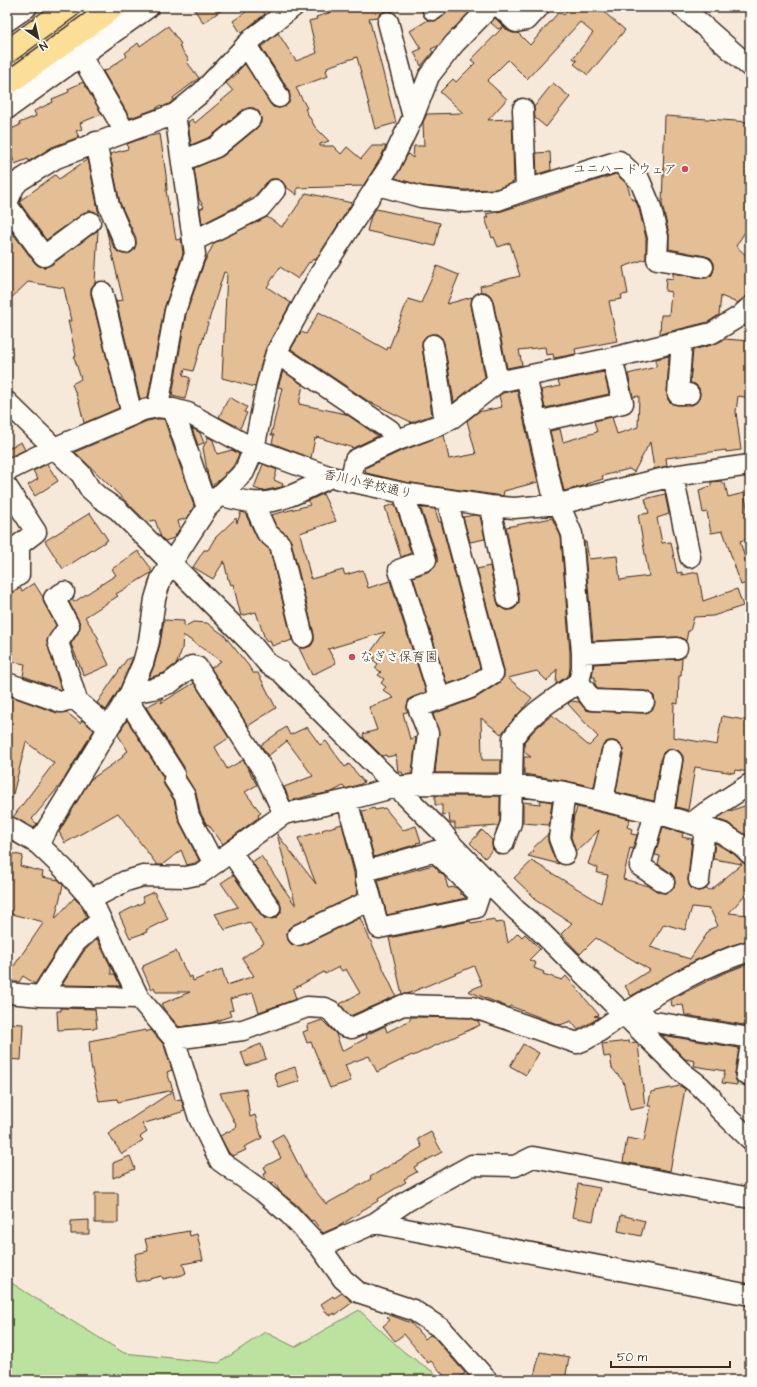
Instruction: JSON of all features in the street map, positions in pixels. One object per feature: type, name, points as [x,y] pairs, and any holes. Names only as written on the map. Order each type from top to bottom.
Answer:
[{"type":"highway","points":[[7,52],[69,7]]},
{"type":"highway","points":[[7,84],[114,7]]},
{"type":"street","points":[[7,21],[27,7]]},
{"type":"street","points":[[7,109],[149,7]]},
{"type":"street","points":[[90,222],[44,256],[7,204],[14,187],[19,181],[56,158],[175,114],[202,92],[246,44],[293,7]]},
{"type":"street","points":[[38,844],[129,696],[143,662],[149,641],[154,599],[161,579],[213,501],[244,472],[254,449],[267,384],[276,353],[320,274],[390,165],[429,76],[454,44],[490,7]]},
{"type":"street","points":[[500,7],[516,22],[527,20],[539,7]]},
{"type":"street","points":[[682,7],[750,67]]},
{"type":"street","points":[[388,22],[412,117]]},
{"type":"street","points":[[246,44],[278,97]]},
{"type":"street","points":[[81,56],[125,132]]},
{"type":"street","points":[[523,109],[526,190]]},
{"type":"street","points":[[175,114],[195,254],[175,311],[165,408],[213,501]]},
{"type":"street","points":[[182,161],[216,147],[250,120]]},
{"type":"street","points":[[96,142],[109,206],[125,243]]},
{"type":"street","points":[[378,185],[421,197],[465,202],[498,200],[619,161],[640,181],[650,204],[658,237],[657,258],[703,267]]},
{"type":"street","points":[[193,241],[260,208],[275,190]]},
{"type":"street","points":[[102,292],[132,415]]},
{"type":"street","points":[[482,303],[498,382]]},
{"type":"street","points":[[350,482],[355,460],[395,441],[445,422],[498,382],[612,358],[712,333],[740,316],[750,307]]},
{"type":"street","points":[[682,340],[678,394],[689,394]]},
{"type":"street","points":[[433,345],[445,422]]},
{"type":"street","points":[[276,353],[390,430],[395,441]]},
{"type":"street","points":[[536,422],[622,403],[612,358]]},
{"type":"street","points":[[503,844],[511,823],[513,738],[520,726],[531,716],[579,682],[582,668],[572,534],[559,504],[553,495],[526,376]]},
{"type":"street","points":[[7,402],[81,474],[90,489],[118,510],[249,641],[268,664],[280,671],[442,832],[444,849],[482,886],[516,910],[630,1011],[683,1073],[700,1086],[710,1096],[719,1109],[750,1139]]},
{"type":"street","points":[[7,471],[54,448],[143,410],[165,408]]},
{"type":"street","name":"香川小学校通り","points":[[165,408],[188,413],[254,449],[331,477],[403,493],[490,506],[514,508],[559,504],[673,476],[750,465]]},
{"type":"street","points":[[673,476],[690,557]]},
{"type":"street","points":[[213,501],[271,502],[288,497],[331,477]]},
{"type":"street","points":[[7,487],[36,532],[19,545],[19,575],[7,583]]},
{"type":"street","points":[[403,493],[426,560],[399,570],[440,699]]},
{"type":"street","points":[[422,784],[428,733],[418,707],[470,688],[493,673],[447,500]]},
{"type":"street","points":[[253,502],[267,533],[280,544],[303,637]]},
{"type":"street","points":[[490,506],[508,599]]},
{"type":"street","points":[[64,592],[54,598],[69,626],[58,642],[77,701],[109,728]]},
{"type":"street","points":[[582,653],[677,648]]},
{"type":"street","points":[[129,696],[170,683],[192,666],[197,667],[263,770],[284,814]]},
{"type":"street","points":[[579,682],[592,700],[644,702]]},
{"type":"street","points":[[7,684],[61,702],[76,697]]},
{"type":"street","points":[[129,696],[174,776],[184,796],[189,816],[214,864]]},
{"type":"street","points":[[603,801],[612,752]]},
{"type":"street","points":[[664,882],[640,866],[659,814],[672,760]]},
{"type":"street","points":[[91,899],[126,881],[143,876],[186,877],[200,874],[284,814],[396,787],[422,784],[513,785],[565,792],[659,814],[722,833],[741,845],[750,854]]},
{"type":"street","points":[[699,880],[699,826],[705,813],[750,784]]},
{"type":"street","points":[[565,792],[559,838],[565,854]]},
{"type":"street","points":[[347,800],[366,871],[366,880],[379,928],[475,908],[482,886]]},
{"type":"street","points":[[7,828],[11,828],[38,844],[64,869],[91,899],[139,998],[174,1039],[200,1118],[220,1161],[262,1191],[289,1214],[320,1247],[343,1279],[358,1292],[413,1310],[442,1329],[487,1380]]},
{"type":"street","points":[[366,871],[444,849]]},
{"type":"street","points":[[231,852],[270,908]]},
{"type":"street","points":[[298,935],[371,900]]},
{"type":"street","points":[[41,996],[75,944],[101,920]]},
{"type":"street","points":[[174,1039],[243,1030],[307,1007],[325,1008],[331,1011],[344,1026],[352,1028],[403,1005],[472,1007],[578,1043],[589,1039],[630,1011],[680,981],[735,955],[750,951]]},
{"type":"street","points":[[7,993],[41,996],[139,998]]},
{"type":"street","points":[[630,1011],[649,1021],[750,1038]]},
{"type":"street","points":[[746,1075],[750,1050]]},
{"type":"street","points":[[320,1247],[375,1223],[407,1201],[472,1165],[516,1166],[533,1157],[750,1198]]},
{"type":"street","points":[[375,1223],[750,1294]]},
{"type":"green space","points":[[7,1280],[124,1353],[219,1363],[265,1332],[295,1347],[359,1310],[404,1352],[445,1380],[7,1380]]},
{"type":"building","points":[[193,7],[226,7],[203,23]]},
{"type":"building","points":[[253,7],[261,7],[265,14],[241,33],[233,21]]},
{"type":"building","points":[[327,7],[392,7],[392,12],[385,11],[378,17],[369,18],[396,123],[375,129],[357,57],[327,67],[328,69],[326,70],[328,76],[296,88],[315,127],[329,141],[320,144],[320,146],[333,146],[341,154],[347,147],[361,159],[372,146],[386,146],[380,159],[363,186],[297,188],[297,195],[286,187],[282,181],[271,179],[255,196],[202,224],[200,209],[204,207],[199,199],[194,168],[223,156],[257,128],[261,123],[261,118],[259,112],[254,108],[248,108],[243,110],[210,137],[191,145],[188,122],[192,119],[195,123],[233,91],[226,83],[238,73],[237,72],[245,64],[273,107],[279,108],[289,103],[289,91],[261,47],[278,33],[296,61],[317,53],[309,21],[329,13]]},
{"type":"building","points":[[455,7],[474,7],[438,46],[431,49],[433,52],[421,66],[414,52],[421,49],[410,31],[428,20],[434,21],[440,19],[448,11]]},
{"type":"building","points":[[570,7],[598,7],[625,30],[588,75],[574,64],[577,61],[573,58],[593,33],[580,22],[527,79],[508,60],[487,81],[507,99],[488,120],[512,119],[514,182],[496,189],[465,190],[423,186],[395,178],[408,154],[413,158],[414,146],[424,146],[423,122],[427,114],[463,113],[440,92],[453,79],[456,82],[475,63],[471,60],[503,27],[498,29],[491,23],[495,18],[508,31],[518,33],[530,45],[558,13],[564,15]]},
{"type":"building","points":[[168,26],[181,44],[179,46],[189,60],[187,62],[199,78],[173,98],[174,100],[169,104],[162,107],[161,105],[155,109],[130,118],[103,71],[127,56],[125,53],[138,43],[140,46]]},
{"type":"building","points":[[83,82],[102,114],[80,123],[82,129],[76,131],[79,137],[52,147],[29,161],[28,159],[15,164],[7,145],[7,131],[20,125],[19,123],[36,116],[34,111],[53,102],[52,99],[69,92],[68,89]]},
{"type":"building","points":[[553,83],[570,97],[546,127],[535,118],[534,107]]},
{"type":"building","points":[[665,116],[750,122],[750,224],[736,246],[750,259],[750,290],[747,296],[737,303],[721,296],[719,315],[708,322],[660,334],[661,315],[669,315],[671,292],[665,291],[666,278],[673,279],[673,273],[707,278],[712,275],[714,269],[714,263],[711,258],[669,249],[669,234],[662,204]]},
{"type":"building","points":[[160,134],[170,215],[172,215],[176,240],[181,239],[183,253],[164,309],[148,397],[140,399],[116,301],[123,300],[106,228],[114,248],[118,252],[124,254],[130,253],[134,250],[136,238],[120,203],[110,154],[128,149],[127,144],[149,136]]},
{"type":"building","points":[[550,152],[551,170],[537,174],[536,153]]},
{"type":"building","points":[[88,159],[99,215],[94,211],[84,213],[46,240],[20,203],[21,200],[55,175],[59,179]]},
{"type":"building","points":[[616,174],[627,184],[632,200],[635,199],[646,238],[646,259],[623,267],[628,294],[621,295],[622,299],[609,301],[617,341],[575,349],[576,354],[554,358],[553,354],[546,355],[545,347],[519,350],[522,365],[507,368],[493,301],[490,295],[486,292],[481,292],[480,286],[520,276],[510,243],[498,247],[494,237],[492,238],[485,218],[488,217],[486,214],[502,211]]},
{"type":"building","points":[[306,193],[352,203],[315,261],[313,259],[310,263],[309,262],[298,279],[280,267],[267,287],[291,303],[266,348],[255,387],[222,378],[227,273],[224,272],[193,371],[185,369],[183,375],[190,378],[185,399],[172,396],[186,314],[204,263],[214,243],[267,217],[282,227]]},
{"type":"building","points":[[376,209],[440,223],[435,246],[367,231],[371,216]]},
{"type":"building","points":[[8,227],[35,263],[39,266],[45,267],[51,265],[98,230],[95,283],[91,288],[91,295],[119,408],[84,423],[79,402],[72,384],[81,379],[74,357],[76,356],[68,321],[71,321],[64,288],[28,282],[7,302]]},
{"type":"building","points":[[437,266],[459,275],[447,304],[472,297],[471,305],[485,377],[454,402],[442,338],[437,334],[426,336],[422,341],[422,347],[432,415],[410,423],[411,422],[368,401],[291,349],[301,332],[306,334],[319,312],[387,350],[408,299],[421,303]]},
{"type":"building","points":[[725,339],[750,341],[750,398],[738,396],[736,412],[741,450],[726,452],[726,450],[666,458],[667,466],[654,469],[650,442],[634,472],[629,469],[602,476],[603,479],[564,491],[550,431],[560,429],[563,442],[597,432],[594,421],[612,417],[617,434],[638,427],[639,396],[633,397],[628,374],[656,367],[656,359],[669,356],[668,400],[672,404],[678,405],[694,404],[699,399],[700,394],[699,388],[695,384],[690,383],[693,350],[715,344]]},
{"type":"building","points":[[283,371],[303,385],[299,404],[346,414],[378,436],[353,448],[317,437],[316,439],[315,438],[311,458],[272,443],[274,435],[271,435],[282,388],[278,387]]},
{"type":"building","points":[[604,372],[609,394],[545,408],[541,390],[560,386],[558,381]]},
{"type":"building","points":[[517,390],[538,482],[504,491],[503,496],[405,482],[366,473],[365,468],[399,452],[444,435],[449,459],[476,454],[467,421],[478,412],[502,407],[499,396],[503,393]]},
{"type":"building","points":[[229,397],[247,407],[244,412],[247,413],[240,428],[219,417]]},
{"type":"building","points":[[164,419],[194,506],[187,518],[178,521],[180,528],[174,538],[165,541],[161,537],[155,520],[147,522],[75,452],[147,421]]},
{"type":"building","points":[[192,428],[200,433],[204,443],[198,445]]},
{"type":"building","points":[[208,437],[213,440],[217,454],[232,450],[239,454],[234,465],[212,486],[208,476],[203,448]]},
{"type":"building","points":[[21,442],[25,450],[7,458],[7,449]]},
{"type":"building","points":[[47,464],[58,481],[35,496],[28,485],[38,479],[33,471]]},
{"type":"building","points":[[263,464],[277,470],[274,480],[283,484],[282,487],[262,491],[254,488]]},
{"type":"building","points":[[721,481],[725,484],[728,497],[744,493],[750,520],[750,538],[740,541],[750,576],[750,582],[741,585],[723,531],[711,533],[707,512],[703,513],[699,490],[711,486],[711,482]]},
{"type":"building","points":[[323,494],[336,521],[300,533],[311,579],[343,570],[345,575],[363,570],[368,588],[390,581],[426,692],[409,699],[407,712],[403,713],[410,739],[416,737],[412,774],[403,775],[402,772],[398,772],[396,755],[387,757],[386,755],[382,756],[364,738],[363,734],[377,730],[369,707],[394,698],[383,690],[386,687],[381,683],[384,679],[378,675],[381,672],[375,668],[378,664],[373,660],[375,657],[370,653],[385,632],[328,649],[336,663],[312,675],[299,648],[311,646],[314,641],[314,634],[291,541],[287,535],[276,526],[271,515],[310,505],[308,501]]},
{"type":"building","points":[[665,494],[669,514],[657,518],[662,543],[671,542],[677,573],[682,572],[682,575],[698,572],[703,601],[737,589],[743,606],[713,616],[694,617],[690,631],[688,631],[686,641],[682,638],[676,637],[593,641],[584,542],[586,542],[589,559],[617,556],[620,580],[649,576],[638,515],[649,513],[645,499]]},
{"type":"building","points":[[395,504],[411,553],[401,557],[385,507]]},
{"type":"building","points":[[421,509],[435,509],[439,522],[441,522],[480,668],[465,678],[447,684],[413,577],[430,571],[435,567],[437,562],[437,556]]},
{"type":"building","points":[[241,512],[245,513],[257,538],[270,550],[292,640],[284,643],[283,642],[272,646],[270,640],[267,641],[265,639],[256,612],[241,616],[233,584],[231,585],[228,579],[224,561],[213,579],[193,567],[204,550],[208,550],[215,538],[236,518],[237,523]]},
{"type":"building","points":[[90,513],[108,540],[63,569],[45,541]]},
{"type":"building","points":[[474,515],[480,516],[485,539],[470,542],[463,517]]},
{"type":"building","points":[[552,518],[561,537],[570,653],[569,675],[556,684],[557,669],[547,681],[537,671],[508,678],[532,698],[501,734],[481,718],[482,760],[501,760],[501,773],[435,773],[439,734],[433,714],[476,698],[499,683],[504,677],[504,670],[477,569],[490,566],[499,606],[505,610],[515,608],[519,603],[519,597],[506,527]]},
{"type":"building","points":[[138,551],[151,568],[151,573],[116,594],[118,596],[85,617],[99,639],[97,640],[109,665],[84,676],[71,644],[78,633],[80,626],[69,602],[72,599],[74,602],[116,575],[112,569]]},
{"type":"building","points":[[34,583],[43,597],[44,603],[56,625],[47,641],[61,690],[23,676],[25,664],[7,661],[7,594],[13,593],[20,588],[22,591]]},
{"type":"building","points":[[164,620],[184,621],[184,627],[193,622],[207,623],[224,635],[253,673],[258,673],[276,708],[248,726],[211,668],[221,661],[183,635],[182,649],[177,663],[164,673],[149,678],[160,644]]},
{"type":"building","points":[[133,657],[120,688],[106,710],[97,703],[127,659]]},
{"type":"building","points":[[682,658],[681,676],[679,676],[678,704],[674,703],[673,737],[717,745],[722,716],[750,721],[750,772],[735,770],[734,773],[695,767],[688,810],[676,807],[683,756],[679,751],[674,749],[668,749],[663,753],[661,758],[654,801],[616,792],[623,749],[620,744],[614,741],[608,741],[604,744],[601,750],[594,787],[524,774],[524,757],[531,757],[524,752],[524,742],[535,729],[552,715],[589,746],[598,737],[568,704],[571,701],[579,702],[586,710],[592,711],[644,713],[649,712],[653,708],[655,702],[654,696],[650,692],[598,689],[595,684],[595,677],[592,677],[594,664]]},
{"type":"building","points":[[194,683],[229,738],[215,747],[227,769],[243,760],[257,785],[245,792],[261,813],[258,815],[259,817],[223,844],[208,824],[207,825],[200,812],[196,793],[185,775],[184,767],[146,707],[163,698],[161,703]]},
{"type":"building","points":[[7,695],[57,713],[66,712],[80,723],[82,720],[94,730],[61,784],[32,819],[37,824],[34,828],[13,817],[54,763],[26,742],[12,798],[7,798]]},
{"type":"building","points":[[127,720],[163,777],[164,785],[174,800],[179,821],[199,860],[195,863],[187,865],[181,850],[162,865],[157,865],[118,813],[65,843],[59,832],[90,780],[123,757],[122,755],[128,751],[118,735]]},
{"type":"building","points":[[286,727],[290,735],[307,727],[320,745],[326,741],[345,767],[349,764],[364,782],[345,789],[343,786],[332,792],[315,794],[290,801],[284,787],[313,776],[287,741],[268,756],[261,745]]},
{"type":"building","points":[[435,796],[500,796],[500,821],[498,826],[455,829],[455,823],[450,823],[449,814],[442,815],[442,805],[435,805]]},
{"type":"building","points":[[541,800],[552,802],[549,825],[523,823],[523,802],[540,804]]},
{"type":"building","points":[[750,804],[750,838],[728,823],[716,819],[727,812]]},
{"type":"building","points":[[577,807],[630,819],[627,827],[632,829],[631,834],[637,835],[633,849],[630,848],[623,879],[649,886],[658,892],[669,892],[674,888],[675,883],[674,877],[671,873],[658,864],[660,856],[655,855],[663,827],[683,833],[682,837],[692,839],[688,879],[689,885],[692,889],[698,891],[706,889],[711,890],[742,864],[713,859],[715,843],[734,854],[742,862],[750,865],[750,889],[729,913],[748,915],[747,924],[750,923],[750,940],[729,946],[696,960],[631,996],[625,986],[650,970],[596,938],[580,954],[561,934],[572,923],[535,900],[536,899],[514,878],[532,861],[601,903],[608,875],[597,873],[598,868],[588,864],[599,830],[576,852],[571,837]],"holes":[[[692,907],[710,909],[718,926],[710,929],[690,959],[650,947],[664,924],[685,930]]]},
{"type":"building","points":[[374,808],[375,810],[385,808],[403,830],[416,826],[421,842],[374,857],[362,811]]},
{"type":"building","points":[[342,824],[358,894],[293,925],[288,929],[288,940],[292,945],[303,945],[360,918],[396,996],[350,1016],[340,1004],[360,993],[346,969],[342,971],[339,967],[325,974],[324,972],[293,989],[296,999],[259,1012],[253,993],[230,999],[233,1010],[229,1011],[231,1016],[210,1023],[179,1027],[161,1004],[190,992],[156,992],[154,987],[151,989],[142,968],[144,967],[143,966],[176,951],[189,978],[192,976],[193,981],[222,969],[227,985],[254,976],[242,958],[264,943],[249,922],[225,930],[215,914],[238,907],[221,883],[233,875],[265,919],[276,918],[281,913],[280,902],[252,862],[261,856],[296,906],[277,834],[316,884],[298,838]]},
{"type":"building","points":[[482,830],[492,840],[493,849],[485,858],[470,843]]},
{"type":"building","points":[[548,834],[548,842],[554,858],[559,864],[528,856],[534,851],[532,849]]},
{"type":"building","points":[[7,852],[23,856],[20,866],[43,872],[42,877],[59,880],[63,885],[55,919],[74,898],[81,905],[87,917],[65,937],[35,984],[23,976],[19,982],[7,982],[7,976],[44,922],[7,913],[7,885],[10,874],[7,873]]},
{"type":"building","points":[[433,865],[439,873],[440,872],[445,877],[448,888],[455,887],[460,891],[460,894],[466,898],[387,915],[378,880]]},
{"type":"building","points":[[154,892],[168,919],[146,930],[147,932],[130,938],[119,914],[144,902],[142,897]]},
{"type":"building","points":[[495,919],[495,923],[504,922],[508,943],[518,933],[522,937],[525,934],[540,949],[529,960],[536,963],[534,968],[544,972],[543,974],[562,980],[566,976],[599,1015],[594,1016],[600,1017],[578,1030],[571,1021],[560,1025],[510,1006],[509,1008],[468,991],[482,985],[474,966],[407,994],[402,994],[389,938],[470,921],[471,923]]},
{"type":"building","points":[[97,939],[111,967],[111,974],[115,974],[120,986],[62,985],[84,951]]},
{"type":"building","points":[[750,963],[750,1026],[685,1015],[683,1005],[672,1006],[671,1000],[675,997],[722,974]]},
{"type":"building","points":[[61,1008],[95,1009],[97,1028],[58,1030],[57,1011],[61,1011]]},
{"type":"building","points":[[413,1017],[470,1018],[478,1021],[480,1025],[377,1072],[369,1056],[345,1065],[351,1081],[330,1088],[311,1042],[307,1043],[303,1032],[308,1030],[308,1025],[322,1020],[336,1034],[342,1051],[367,1038],[366,1035],[385,1026],[387,1032]]},
{"type":"building","points":[[7,1023],[23,1024],[21,1060],[7,1059]]},
{"type":"building","points":[[146,1030],[146,1032],[151,1030],[164,1045],[172,1070],[167,1072],[173,1090],[118,1102],[117,1099],[99,1101],[91,1065],[89,1041]]},
{"type":"building","points":[[662,1035],[739,1048],[735,1073],[737,1085],[722,1083],[725,1071],[694,1066],[695,1061],[685,1059]]},
{"type":"building","points":[[629,1041],[629,1043],[636,1042],[638,1044],[645,1107],[630,1110],[623,1081],[612,1068],[610,1056],[604,1057],[602,1044]]},
{"type":"building","points":[[261,1044],[266,1059],[246,1066],[241,1052]]},
{"type":"building","points":[[523,1044],[539,1053],[526,1075],[510,1066]]},
{"type":"building","points":[[295,1067],[300,1081],[279,1088],[274,1074]]},
{"type":"building","points":[[680,1086],[685,1089],[670,1171],[623,1162],[627,1138],[644,1141],[651,1106],[648,1106],[651,1092]]},
{"type":"building","points":[[246,1089],[250,1117],[255,1115],[262,1138],[244,1147],[246,1150],[233,1156],[229,1153],[220,1136],[237,1127],[220,1093]]},
{"type":"building","points":[[173,1091],[175,1100],[181,1099],[185,1111],[142,1124],[147,1132],[140,1137],[143,1140],[122,1154],[108,1134]]},
{"type":"building","points":[[431,1132],[442,1152],[414,1167],[417,1172],[404,1179],[406,1182],[339,1226],[323,1233],[313,1220],[311,1221],[297,1205],[280,1192],[275,1183],[272,1184],[265,1179],[263,1174],[267,1173],[264,1167],[281,1158],[272,1140],[283,1134],[306,1179],[326,1204],[371,1179],[370,1177],[422,1147],[418,1139]]},
{"type":"building","points":[[130,1156],[135,1169],[113,1178],[113,1163]]},
{"type":"building","points":[[578,1184],[600,1188],[593,1221],[572,1217]]},
{"type":"building","points":[[95,1193],[118,1193],[118,1223],[95,1223]]},
{"type":"building","points":[[621,1215],[645,1221],[641,1236],[618,1231]]},
{"type":"building","points":[[89,1220],[89,1234],[71,1234],[71,1221]]},
{"type":"building","points":[[189,1231],[190,1236],[197,1234],[203,1260],[183,1264],[186,1273],[182,1275],[163,1279],[162,1276],[137,1282],[134,1268],[134,1260],[136,1260],[135,1254],[148,1251],[145,1239]]},
{"type":"building","points":[[342,1293],[353,1302],[335,1315],[335,1313],[330,1316],[330,1314],[328,1315],[321,1304],[333,1296],[334,1298]]},
{"type":"building","points":[[390,1315],[411,1323],[425,1339],[430,1335],[434,1337],[465,1373],[457,1380],[448,1380],[431,1361],[428,1363],[404,1334],[395,1341],[383,1326],[390,1320],[387,1317]]},
{"type":"building","points":[[540,1352],[569,1357],[565,1380],[533,1380]]},
{"type":"place","name":"ユニハードウェア","points":[[685,169]]},
{"type":"place","name":"なぎさ保育園","points":[[352,657]]}]
